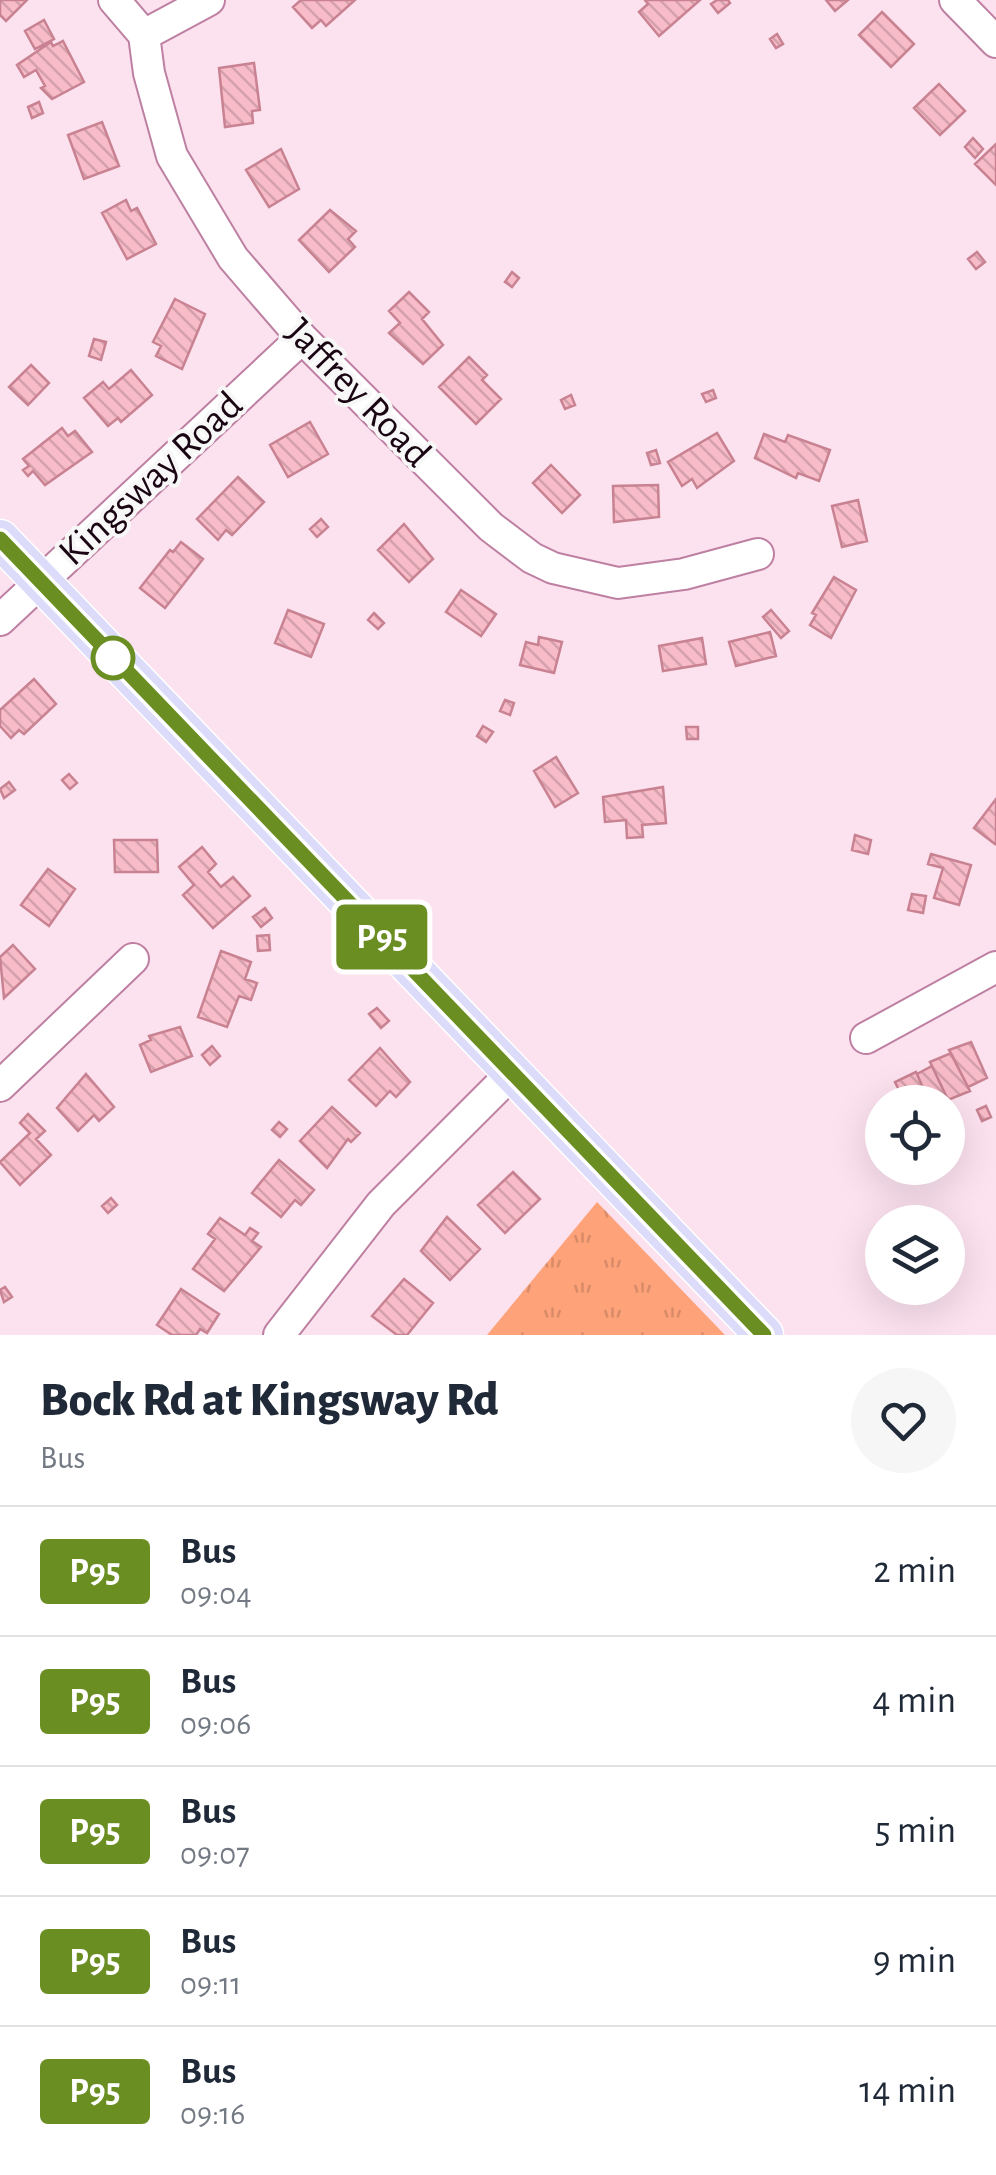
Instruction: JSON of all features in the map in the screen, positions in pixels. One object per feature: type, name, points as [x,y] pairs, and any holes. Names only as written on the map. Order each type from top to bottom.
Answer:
[{"type":"main road","points":[[0,539],[764,1335]]},
{"type":"street","name":"Jaffrey Road","points":[[114,0],[144,35],[162,126],[185,183],[233,258],[302,338],[468,506],[532,558],[587,579],[634,583],[758,554]]},
{"type":"street","points":[[144,35],[209,0]]},
{"type":"street","points":[[955,0],[996,42]]},
{"type":"street","name":"Kingsway Road","points":[[0,620],[302,338]]},
{"type":"street","points":[[0,1086],[133,959]]},
{"type":"street","points":[[866,1038],[996,967]]},
{"type":"street","points":[[279,1335],[381,1204],[512,1073]]},
{"type":"green space","points":[[597,1202],[725,1335],[487,1335]]},
{"type":"building","points":[[0,0],[27,0],[6,21],[0,15]]},
{"type":"building","points":[[301,0],[355,0],[326,26],[321,20],[312,28],[293,7]]},
{"type":"building","points":[[645,0],[700,0],[659,36],[639,12],[648,4]]},
{"type":"building","points":[[717,0],[730,3],[718,13],[711,4]]},
{"type":"building","points":[[826,0],[848,0],[835,11]]},
{"type":"building","points":[[882,12],[914,44],[891,67],[859,35]]},
{"type":"building","points":[[44,20],[54,39],[35,49],[25,31]]},
{"type":"building","points":[[777,34],[783,44],[776,48],[770,39]]},
{"type":"building","points":[[63,41],[84,82],[52,99],[41,88],[45,86],[36,70],[24,77],[17,65],[51,42],[53,46]]},
{"type":"building","points":[[254,63],[260,110],[252,111],[253,123],[225,127],[219,68]]},
{"type":"building","points":[[939,84],[965,111],[940,135],[914,108]]},
{"type":"building","points":[[39,102],[43,113],[32,118],[28,107]]},
{"type":"building","points":[[102,122],[119,166],[84,179],[68,135]]},
{"type":"building","points":[[973,138],[983,149],[975,158],[965,147]]},
{"type":"building","points":[[996,144],[996,185],[975,164]]},
{"type":"building","points":[[281,149],[299,189],[269,207],[246,170]]},
{"type":"building","points":[[126,200],[131,211],[137,208],[156,244],[127,259],[102,213]]},
{"type":"building","points":[[330,210],[356,231],[348,239],[355,247],[329,272],[299,240]]},
{"type":"building","points":[[977,252],[985,262],[976,269],[968,259]]},
{"type":"building","points":[[512,272],[519,278],[512,287],[505,282]]},
{"type":"building","points":[[409,292],[429,312],[422,319],[443,345],[423,364],[389,333],[400,323],[389,311]]},
{"type":"building","points":[[175,299],[205,314],[182,369],[156,356],[161,346],[153,342]]},
{"type":"building","points":[[94,339],[106,342],[101,360],[89,356]]},
{"type":"building","points":[[469,357],[487,375],[482,380],[501,399],[476,424],[439,387]]},
{"type":"building","points":[[31,365],[49,383],[28,405],[9,387]]},
{"type":"building","points":[[131,370],[152,395],[121,422],[118,418],[108,426],[84,398],[103,382],[109,389]]},
{"type":"building","points":[[713,390],[716,398],[706,402],[702,394]]},
{"type":"building","points":[[571,395],[575,405],[565,409],[561,400]]},
{"type":"building","points":[[310,422],[328,454],[288,477],[270,445]]},
{"type":"building","points":[[62,428],[68,436],[75,431],[92,452],[45,485],[33,471],[28,476],[23,470],[29,466],[23,459]]},
{"type":"building","points":[[717,433],[734,461],[697,488],[692,479],[682,486],[668,462]]},
{"type":"building","points":[[764,434],[785,442],[788,435],[830,450],[819,481],[798,473],[796,478],[755,458]]},
{"type":"building","points":[[656,450],[660,463],[651,465],[647,453]]},
{"type":"building","points":[[551,465],[580,495],[562,513],[533,483]]},
{"type":"building","points":[[238,477],[264,502],[232,535],[226,530],[218,540],[197,519]]},
{"type":"building","points":[[658,485],[659,517],[614,522],[613,486]]},
{"type":"building","points":[[858,500],[867,541],[842,547],[832,506]]},
{"type":"building","points":[[321,519],[328,527],[317,537],[310,529]]},
{"type":"building","points":[[404,524],[433,559],[409,582],[378,550]]},
{"type":"building","points":[[181,542],[203,559],[165,608],[140,588]]},
{"type":"building","points":[[834,577],[856,590],[831,638],[810,625],[816,615],[812,613]]},
{"type":"building","points":[[461,590],[496,614],[481,636],[446,612]]},
{"type":"building","points":[[288,610],[324,624],[311,657],[275,643]]},
{"type":"building","points":[[771,610],[789,631],[781,638],[763,617]]},
{"type":"building","points":[[374,613],[384,623],[378,629],[368,620]]},
{"type":"building","points":[[770,632],[776,656],[736,666],[729,642]]},
{"type":"building","points":[[539,637],[562,642],[554,673],[520,665],[526,642],[538,645]]},
{"type":"building","points":[[702,638],[706,664],[663,671],[659,646]]},
{"type":"building","points":[[34,679],[56,704],[24,734],[19,730],[11,738],[0,726],[0,710]]},
{"type":"building","points":[[505,700],[514,703],[510,715],[500,711]]},
{"type":"building","points":[[483,726],[493,732],[486,742],[477,736]]},
{"type":"building","points":[[686,727],[698,727],[698,739],[687,739]]},
{"type":"building","points":[[556,757],[578,793],[555,807],[534,771]]},
{"type":"building","points":[[69,774],[77,783],[70,789],[62,780]]},
{"type":"building","points":[[9,782],[15,790],[4,798],[0,789]]},
{"type":"building","points":[[663,787],[666,823],[642,825],[643,837],[627,838],[626,820],[605,822],[603,797]]},
{"type":"building","points":[[996,799],[996,842],[995,844],[974,828]]},
{"type":"building","points":[[855,835],[871,840],[868,854],[852,850]]},
{"type":"building","points":[[114,840],[157,840],[158,872],[115,872]]},
{"type":"building","points":[[202,847],[216,864],[208,872],[221,887],[233,877],[250,896],[213,928],[183,895],[194,885],[179,867]]},
{"type":"building","points":[[931,854],[971,865],[959,905],[934,898],[943,868],[928,864]]},
{"type":"building","points":[[48,869],[75,889],[49,926],[21,905]]},
{"type":"building","points":[[912,894],[926,896],[923,913],[908,910]]},
{"type":"building","points":[[265,908],[272,918],[261,927],[253,917]]},
{"type":"building","points":[[269,935],[270,950],[258,951],[257,936]]},
{"type":"building","points":[[13,945],[35,969],[4,998],[0,957]]},
{"type":"building","points":[[221,951],[251,962],[245,979],[257,983],[251,1000],[239,996],[227,1027],[198,1017]]},
{"type":"building","points":[[377,1008],[389,1021],[381,1028],[369,1014]]},
{"type":"building","points":[[180,1027],[192,1056],[151,1072],[140,1045],[151,1040],[149,1036]]},
{"type":"building","points":[[971,1042],[987,1078],[968,1087],[949,1050]]},
{"type":"building","points":[[212,1046],[220,1056],[210,1065],[202,1055]]},
{"type":"building","points":[[380,1048],[410,1082],[396,1097],[390,1091],[376,1106],[349,1080]]},
{"type":"building","points":[[951,1053],[970,1091],[965,1093],[965,1085],[941,1085],[930,1062]]},
{"type":"building","points":[[932,1066],[941,1085],[922,1085],[917,1074]]},
{"type":"building","points":[[916,1072],[922,1085],[896,1085],[895,1082]]},
{"type":"building","points":[[86,1074],[114,1107],[99,1121],[94,1115],[78,1131],[57,1108]]},
{"type":"building","points":[[986,1106],[991,1117],[982,1121],[977,1110]]},
{"type":"building","points":[[332,1107],[360,1133],[351,1142],[348,1139],[327,1168],[300,1141]]},
{"type":"building","points":[[28,1114],[45,1131],[36,1139],[51,1155],[20,1185],[0,1162],[30,1133],[20,1123]]},
{"type":"building","points":[[279,1122],[287,1129],[280,1137],[272,1130]]},
{"type":"building","points":[[279,1160],[314,1190],[301,1205],[295,1200],[281,1217],[252,1193]]},
{"type":"building","points":[[513,1172],[540,1199],[505,1233],[478,1205]]},
{"type":"building","points":[[111,1198],[117,1205],[108,1213],[102,1206]]},
{"type":"building","points":[[447,1217],[480,1249],[450,1280],[421,1251]]},
{"type":"building","points":[[220,1218],[245,1235],[250,1228],[258,1233],[252,1241],[261,1247],[224,1291],[193,1269],[215,1239],[208,1234]]},
{"type":"building","points":[[404,1279],[433,1303],[407,1335],[397,1335],[372,1316]]},
{"type":"building","points":[[5,1287],[12,1297],[4,1302],[0,1290]]},
{"type":"building","points":[[181,1289],[219,1314],[207,1333],[200,1329],[196,1335],[172,1335],[157,1325]]},
{"type":"bus line","name":"P95","points":[[0,539],[764,1335]]}]
